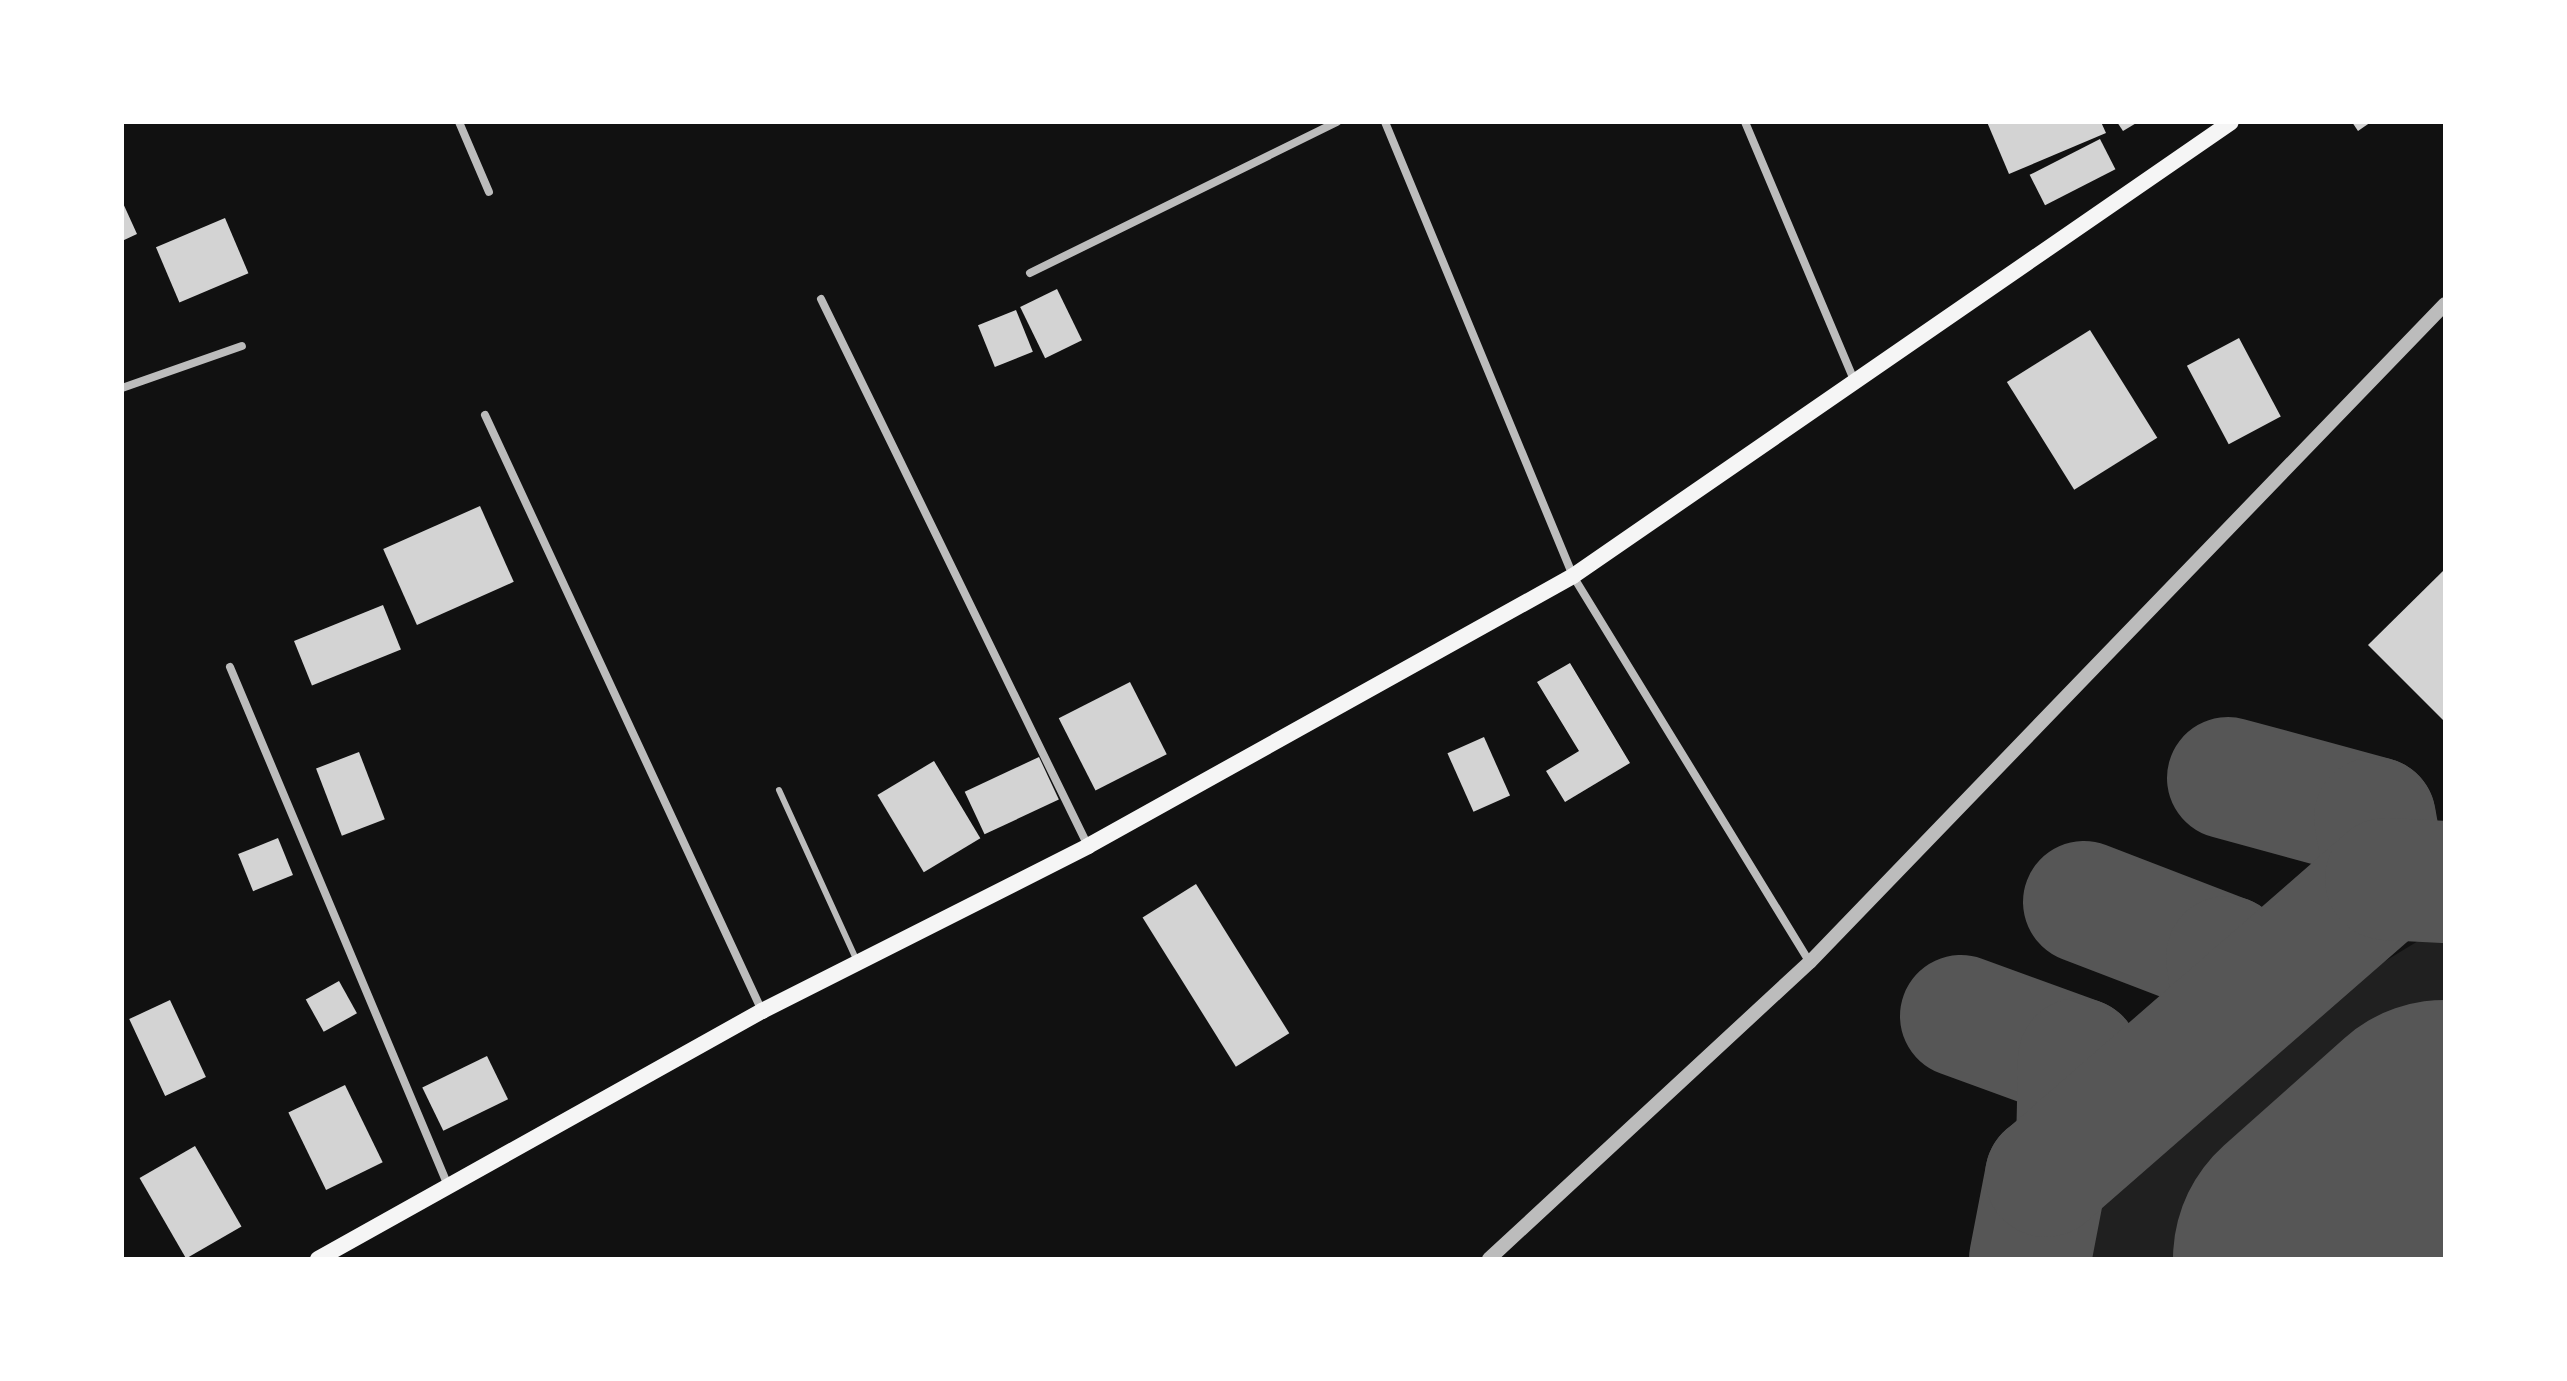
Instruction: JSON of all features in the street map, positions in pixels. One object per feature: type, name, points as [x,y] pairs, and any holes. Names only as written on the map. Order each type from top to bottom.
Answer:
[{"type":"main road","points":[[318,1259],[449,1189],[762,1011],[1088,846],[1573,576],[2231,122]]},
{"type":"street","points":[[459,122],[489,192]]},
{"type":"street","points":[[1030,273],[1337,122]]},
{"type":"street","points":[[1385,122],[1573,576],[1810,962]]},
{"type":"street","points":[[1745,122],[1855,382]]},
{"type":"street","points":[[821,299],[1088,846]]},
{"type":"street","points":[[1489,1259],[1810,962],[2445,304]]},
{"type":"street","points":[[122,388],[242,346]]},
{"type":"street","points":[[485,415],[762,1011]]},
{"type":"street","points":[[230,667],[449,1189]]},
{"type":"lane","points":[[779,790],[858,962]]},
{"type":"shaded area","points":[[2445,933],[2445,1082],[2239,1259],[2058,1259],[2077,1217],[2336,991],[2423,938]]},
{"type":"building","points":[[1987,122],[2101,122],[2106,133],[2009,174]]},
{"type":"building","points":[[2117,122],[2138,122],[2123,131]]},
{"type":"building","points":[[2352,122],[2371,122],[2358,131]]},
{"type":"building","points":[[2100,139],[2115,169],[2045,205],[2030,175]]},
{"type":"building","points":[[122,201],[137,234],[122,241]]},
{"type":"building","points":[[225,218],[248,273],[179,303],[156,247]]},
{"type":"building","points":[[1057,289],[1082,340],[1045,358],[1020,307]]},
{"type":"building","points":[[1016,310],[1033,352],[995,367],[978,325]]},
{"type":"building","points":[[2090,330],[2157,438],[2074,490],[2007,382]]},
{"type":"building","points":[[2239,338],[2281,417],[2229,444],[2187,366]]},
{"type":"building","points":[[480,506],[514,582],[417,625],[383,549]]},
{"type":"building","points":[[2445,569],[2445,722],[2368,645]]},
{"type":"building","points":[[383,605],[401,650],[312,685],[294,641]]},
{"type":"building","points":[[1570,663],[1630,763],[1565,802],[1546,771],[1579,751],[1537,682]]},
{"type":"building","points":[[1130,682],[1167,754],[1095,790],[1059,718]]},
{"type":"building","points":[[1484,737],[1510,795],[1473,812],[1447,753]]},
{"type":"building","points":[[359,752],[385,819],[342,836],[316,768]]},
{"type":"building","points":[[1039,757],[1059,800],[985,834],[965,792]]},
{"type":"building","points":[[934,761],[980,838],[924,872],[877,795]]},
{"type":"building","points":[[278,838],[293,875],[253,891],[238,854]]},
{"type":"building","points":[[1196,884],[1289,1033],[1236,1067],[1143,917]]},
{"type":"building","points":[[339,981],[357,1013],[324,1032],[306,999]]},
{"type":"building","points":[[170,1000],[206,1077],[165,1096],[129,1019]]},
{"type":"building","points":[[487,1056],[508,1099],[443,1131],[422,1088]]},
{"type":"building","points":[[345,1085],[383,1162],[326,1190],[288,1113]]},
{"type":"building","points":[[195,1146],[242,1227],[186,1259],[140,1178]]},
{"type":"taxiway","points":[[2228,778],[2375,818],[2386,879]]},
{"type":"taxiway","points":[[2030,1259],[2046,1176],[2386,879],[2445,882]]},
{"type":"taxiway","points":[[2084,902],[2227,957],[2234,1011]]},
{"type":"taxiway","points":[[1961,1016],[2079,1059],[2077,1148]]},
{"type":"runway","points":[[2325,1259],[2445,1152]]}]
